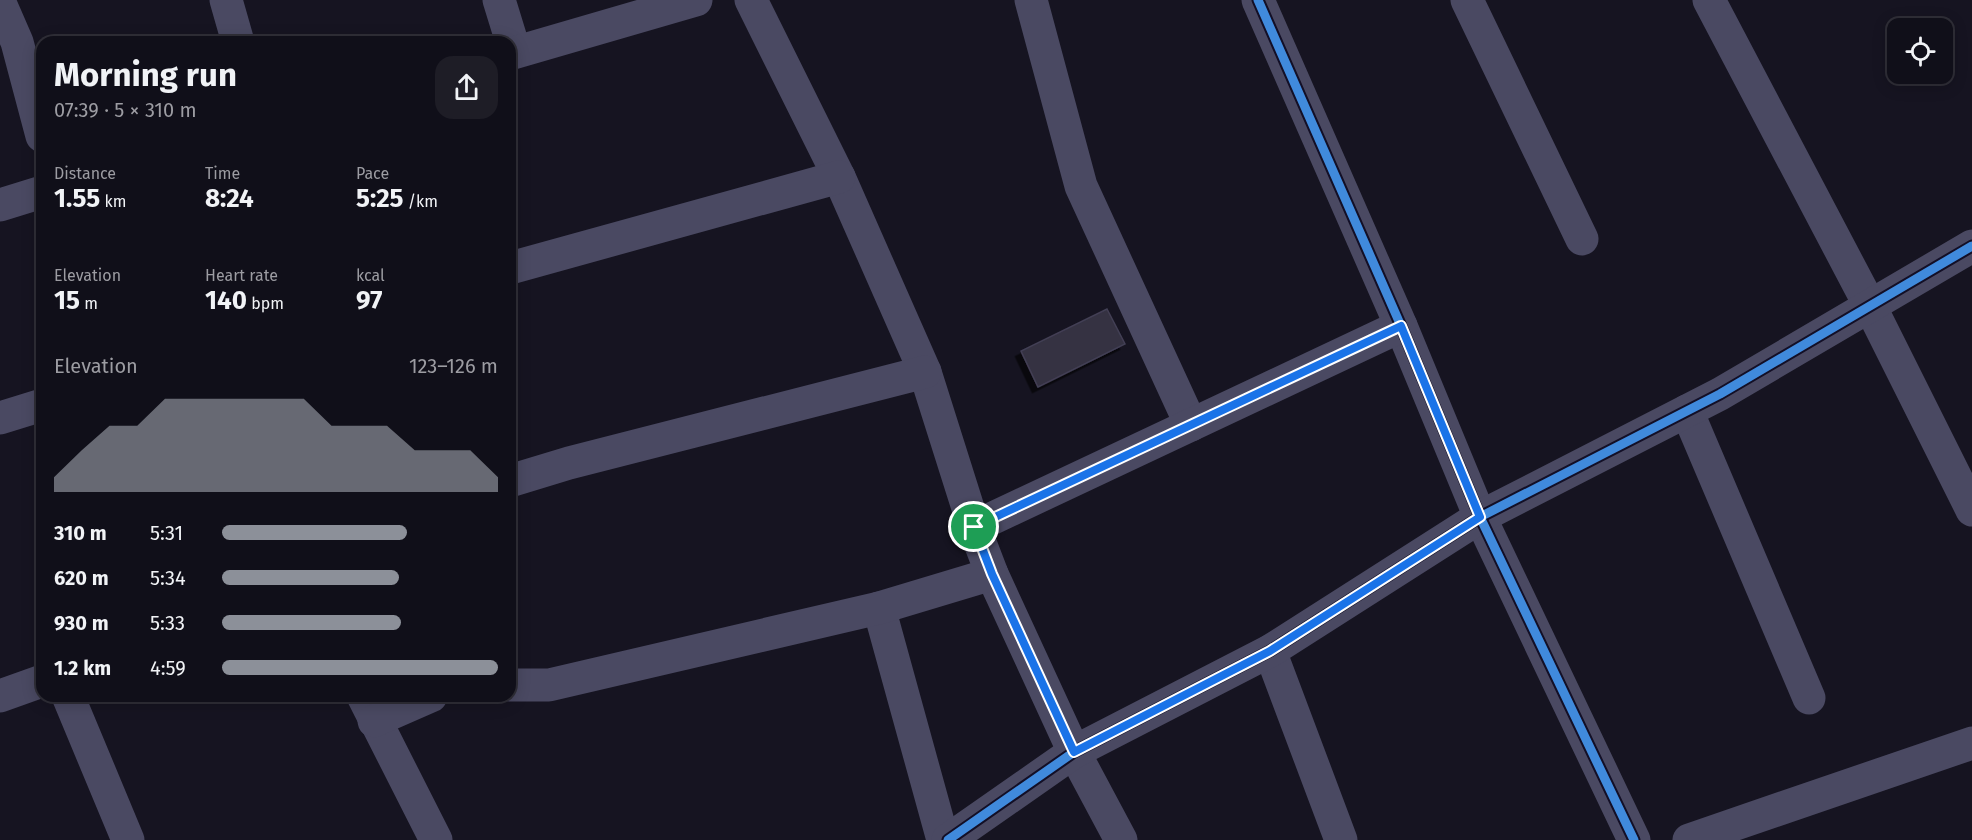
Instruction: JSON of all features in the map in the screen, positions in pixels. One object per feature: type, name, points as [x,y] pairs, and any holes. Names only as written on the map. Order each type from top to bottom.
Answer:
[{"type":"street","points":[[226,0],[236,36]]},
{"type":"street","points":[[499,0],[508,36]]},
{"type":"street","points":[[516,52],[696,0]]},
{"type":"street","points":[[751,0],[839,177],[925,372],[974,527],[992,574],[1074,752],[1121,840]]},
{"type":"street","points":[[1032,0],[1081,186],[1191,425]]},
{"type":"street","points":[[1467,0],[1582,240]]},
{"type":"street","points":[[1709,0],[1870,306],[1972,510]]},
{"type":"street","points":[[1260,1],[1401,326],[1480,517],[1634,840]]},
{"type":"street","points":[[0,3],[17,42],[36,113]]},
{"type":"street","points":[[516,266],[839,177]]},
{"type":"street","points":[[0,205],[36,194]]},
{"type":"street","points":[[948,840],[1074,752],[1270,651],[1480,517],[1720,394],[1972,246]]},
{"type":"street","points":[[974,527],[1401,326]]},
{"type":"street","points":[[516,479],[580,460],[925,372]]},
{"type":"street","points":[[0,418],[36,407]]},
{"type":"street","points":[[1686,411],[1809,698]]},
{"type":"street","points":[[516,685],[549,685],[879,608],[992,574]]},
{"type":"street","points":[[879,608],[943,840]]},
{"type":"street","points":[[1270,651],[1341,840]]},
{"type":"street","points":[[0,696],[36,683]]},
{"type":"street","points":[[70,702],[128,840]]},
{"type":"street","points":[[400,702],[369,708],[435,840]]},
{"type":"street","points":[[1689,840],[1972,743]]},
{"type":"building","points":[[1107,309],[1125,344],[1038,387],[1021,351]]},
{"type":"cycle path","points":[[1258,0],[1401,326],[1480,517],[1634,840]]},
{"type":"cycle path","points":[[948,840],[1074,752],[1270,651],[1480,517],[1720,394],[1972,246]]},
{"type":"route","points":[[1401,326],[1480,517],[1270,651],[1074,752],[992,574],[974,527],[1401,326]]}]
